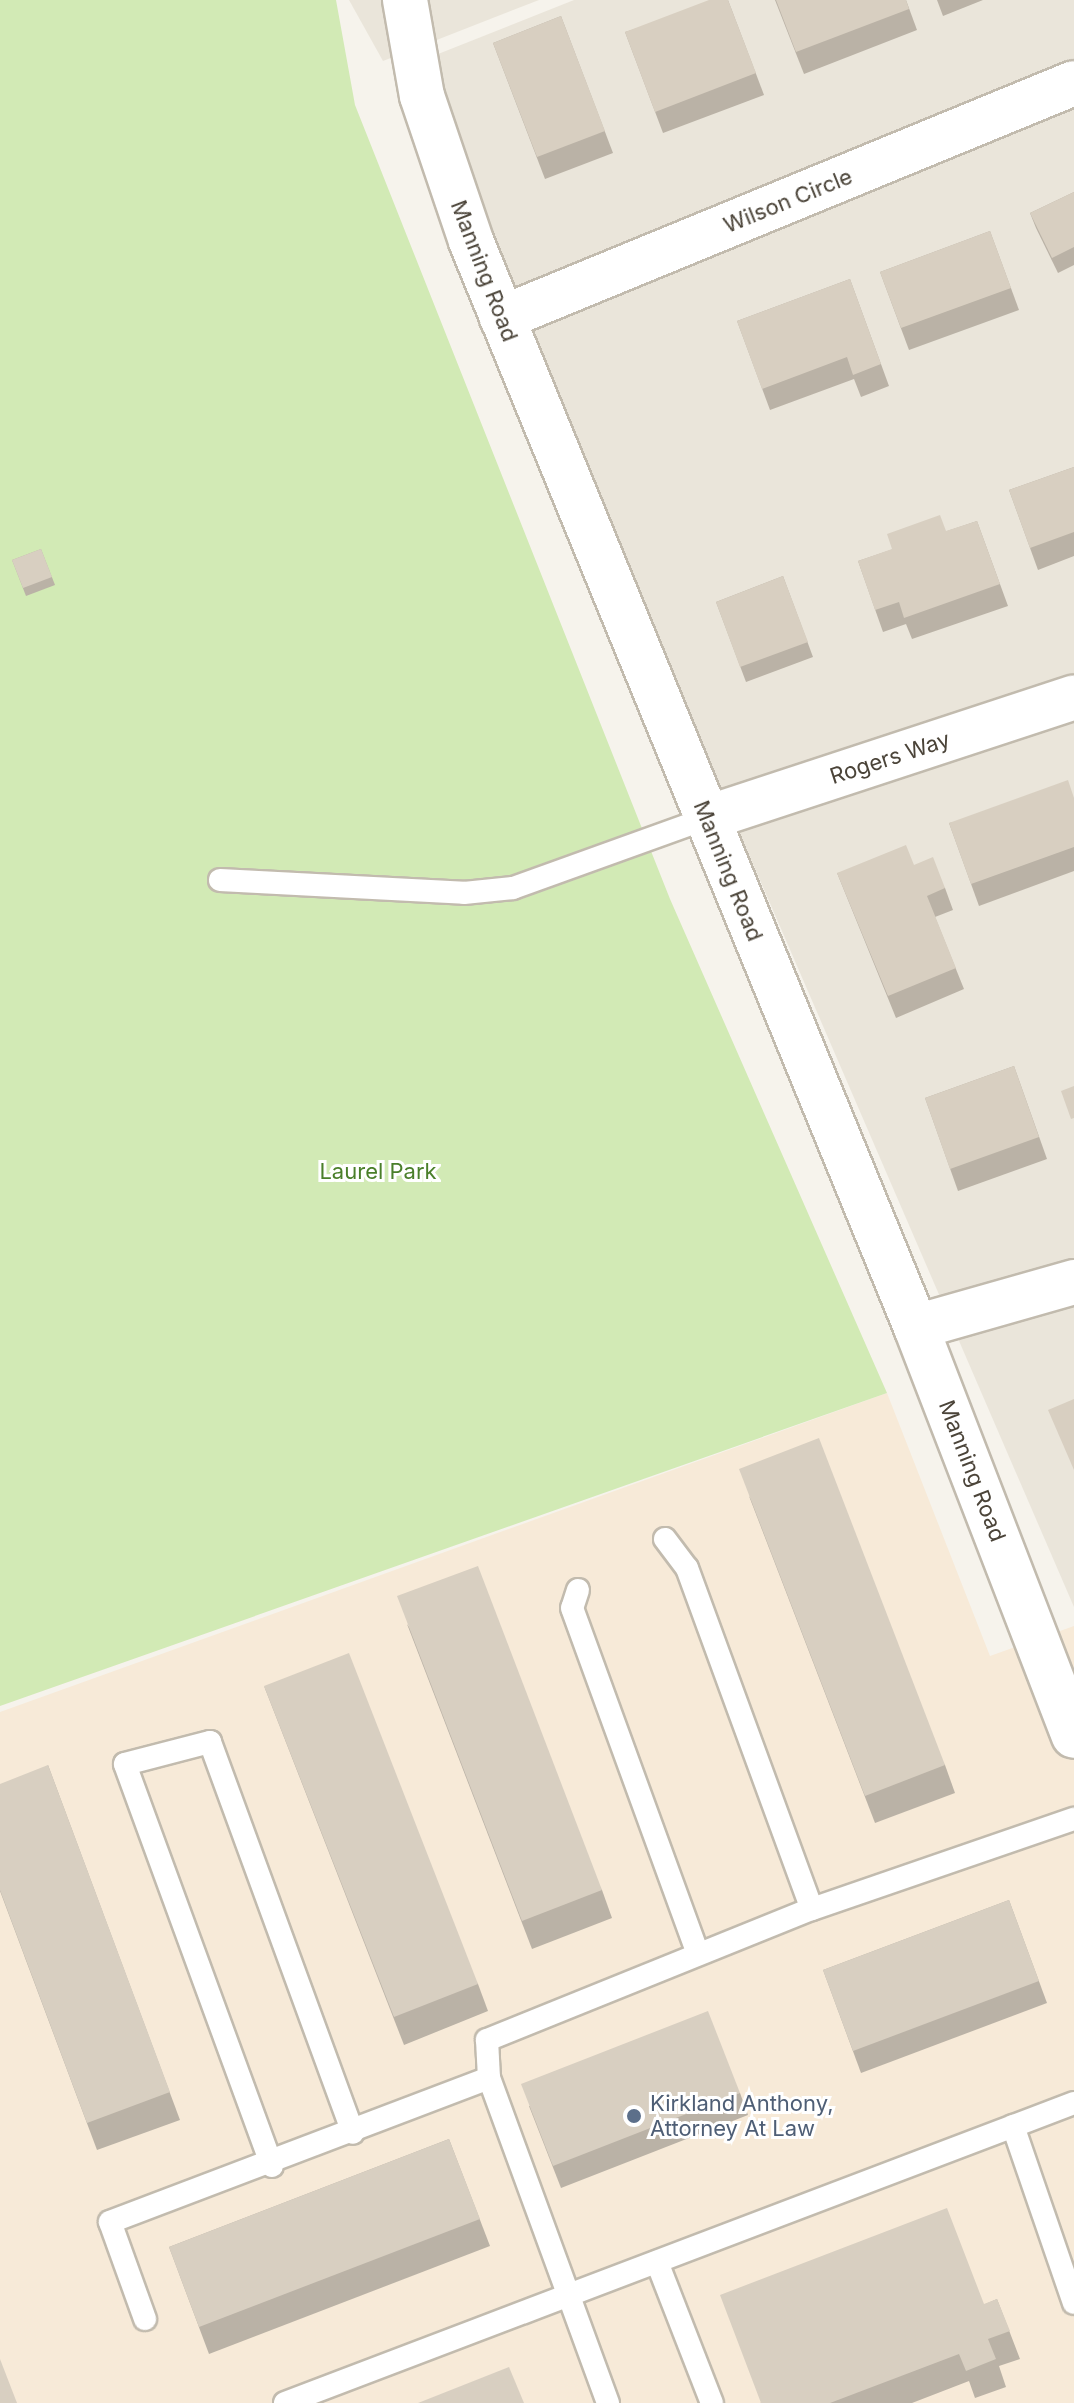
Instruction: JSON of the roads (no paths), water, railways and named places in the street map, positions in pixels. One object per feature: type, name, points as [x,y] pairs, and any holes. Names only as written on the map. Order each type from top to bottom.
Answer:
[{"type":"street","name":"Manning Road","points":[[411,1],[422,96],[502,318],[916,1327],[1074,1736]]},
{"type":"street","name":"Wilson Circle","points":[[502,318],[1074,83]]},
{"type":"street","name":"Rogers Way","points":[[707,818],[1074,697]]},
{"type":"street","points":[[916,1327],[1074,1282]]},
{"type":"lane","points":[[220,880],[464,893],[513,888],[707,818]]},
{"type":"lane","points":[[665,1539],[687,1568],[812,1909]]},
{"type":"lane","points":[[578,1590],[572,1608],[698,1954]]},
{"type":"lane","points":[[272,2166],[125,1764],[210,1742],[353,2133]]},
{"type":"lane","points":[[608,2403],[489,2078],[487,2040],[812,1909],[1074,1819]]},
{"type":"lane","points":[[145,2319],[110,2222],[272,2166],[489,2078]]},
{"type":"lane","points":[[285,2403],[1074,2103]]},
{"type":"lane","points":[[1013,2126],[1074,2303]]},
{"type":"lane","points":[[657,2262],[712,2403]]},
{"type":"place","name":"Kirkland Anthony, Attorney At Law","points":[[634,2116]]},
{"type":"park label","name":"Laurel Park","points":[[378,1172]]}]
